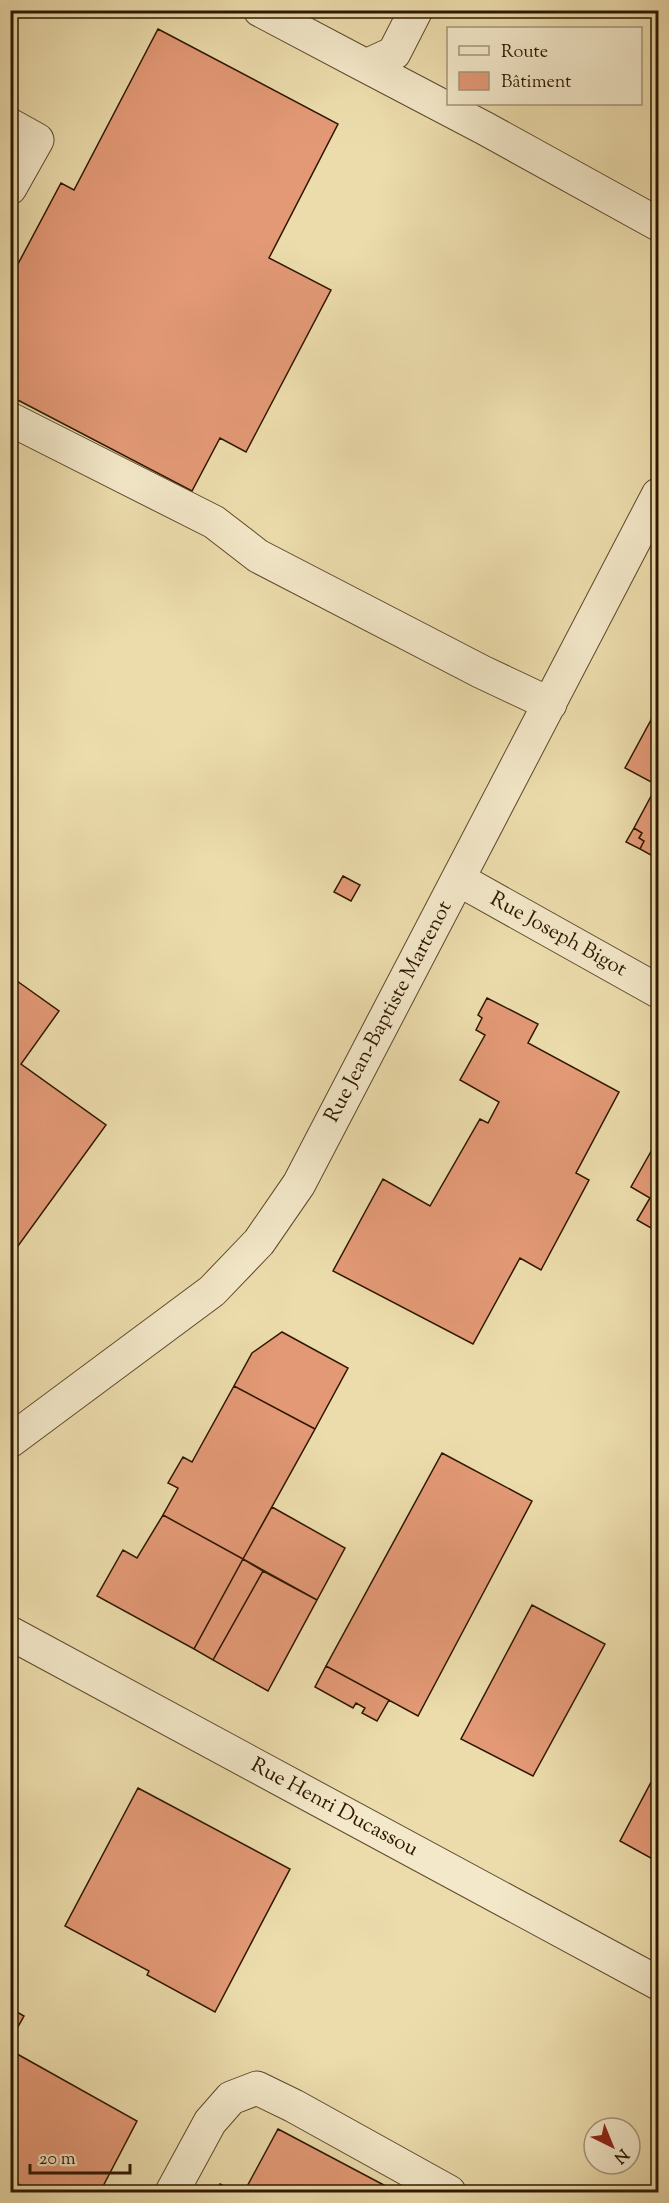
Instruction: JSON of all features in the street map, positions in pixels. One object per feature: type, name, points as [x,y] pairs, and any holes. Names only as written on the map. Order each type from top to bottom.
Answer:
[{"type":"street","points":[[260,10],[486,129],[658,224]]},
{"type":"street","points":[[366,66],[394,53],[416,10]]},
{"type":"street","points":[[10,125],[37,140],[10,188]]},
{"type":"street","points":[[10,419],[214,522],[258,556],[482,672],[550,704]]},
{"type":"street","name":"Rue Jean-Baptiste Martenot","points":[[14,1433],[212,1291],[259,1242],[299,1184],[658,495]]},
{"type":"street","name":"Rue Joseph Bigot","points":[[458,879],[658,991]]},
{"type":"street","name":"Rue Henri Ducassou","points":[[10,1633],[658,1983]]},
{"type":"street","points":[[172,2193],[210,2122],[231,2098],[257,2088],[294,2106],[449,2193]]},
{"type":"building","points":[[158,29],[338,124],[269,258],[331,290],[246,452],[220,438],[192,491],[10,396],[10,279],[61,183],[74,190]]},
{"type":"building","points":[[658,707],[658,859],[640,849],[644,841],[639,838],[642,833],[634,828],[657,785],[625,768]]},
{"type":"building","points":[[634,828],[642,833],[639,838],[644,841],[640,849],[626,842]]},
{"type":"building","points":[[343,876],[360,885],[351,901],[334,892]]},
{"type":"building","points":[[10,976],[59,1011],[21,1064],[106,1125],[10,1257]]},
{"type":"building","points":[[487,998],[538,1024],[528,1043],[619,1092],[576,1173],[589,1180],[541,1270],[520,1258],[473,1344],[333,1271],[383,1179],[430,1206],[480,1119],[488,1123],[499,1102],[460,1080],[485,1035],[476,1030],[482,1018],[478,1015]]},
{"type":"building","points":[[658,1139],[658,1232],[637,1220],[650,1198],[631,1187]]},
{"type":"building","points":[[282,1332],[348,1368],[315,1429],[234,1386],[252,1353]]},
{"type":"building","points":[[234,1386],[315,1429],[243,1559],[163,1515],[178,1488],[168,1483],[183,1457],[192,1462]]},
{"type":"building","points":[[442,1453],[532,1501],[418,1716],[326,1666]]},
{"type":"building","points":[[272,1507],[345,1548],[317,1600],[243,1559]]},
{"type":"building","points":[[163,1515],[243,1559],[194,1649],[97,1596],[123,1550],[137,1558]]},
{"type":"building","points":[[243,1559],[263,1571],[213,1660],[194,1649]]},
{"type":"building","points":[[263,1571],[317,1600],[268,1691],[213,1660]]},
{"type":"building","points":[[532,1605],[605,1644],[533,1776],[461,1739]]},
{"type":"building","points":[[326,1666],[389,1700],[377,1721],[362,1713],[365,1708],[356,1703],[353,1708],[315,1687]]},
{"type":"building","points":[[658,1769],[658,1862],[620,1841]]},
{"type":"building","points":[[138,1788],[290,1869],[215,2012],[147,1975],[149,1971],[65,1926]]},
{"type":"building","points":[[10,2008],[24,2016],[10,2041]]},
{"type":"building","points":[[10,2050],[137,2121],[100,2192],[34,2192],[10,2180]]},
{"type":"building","points":[[278,2129],[397,2192],[244,2192]]},
{"type":"building","points":[[220,2184],[236,2192],[215,2192]]}]
